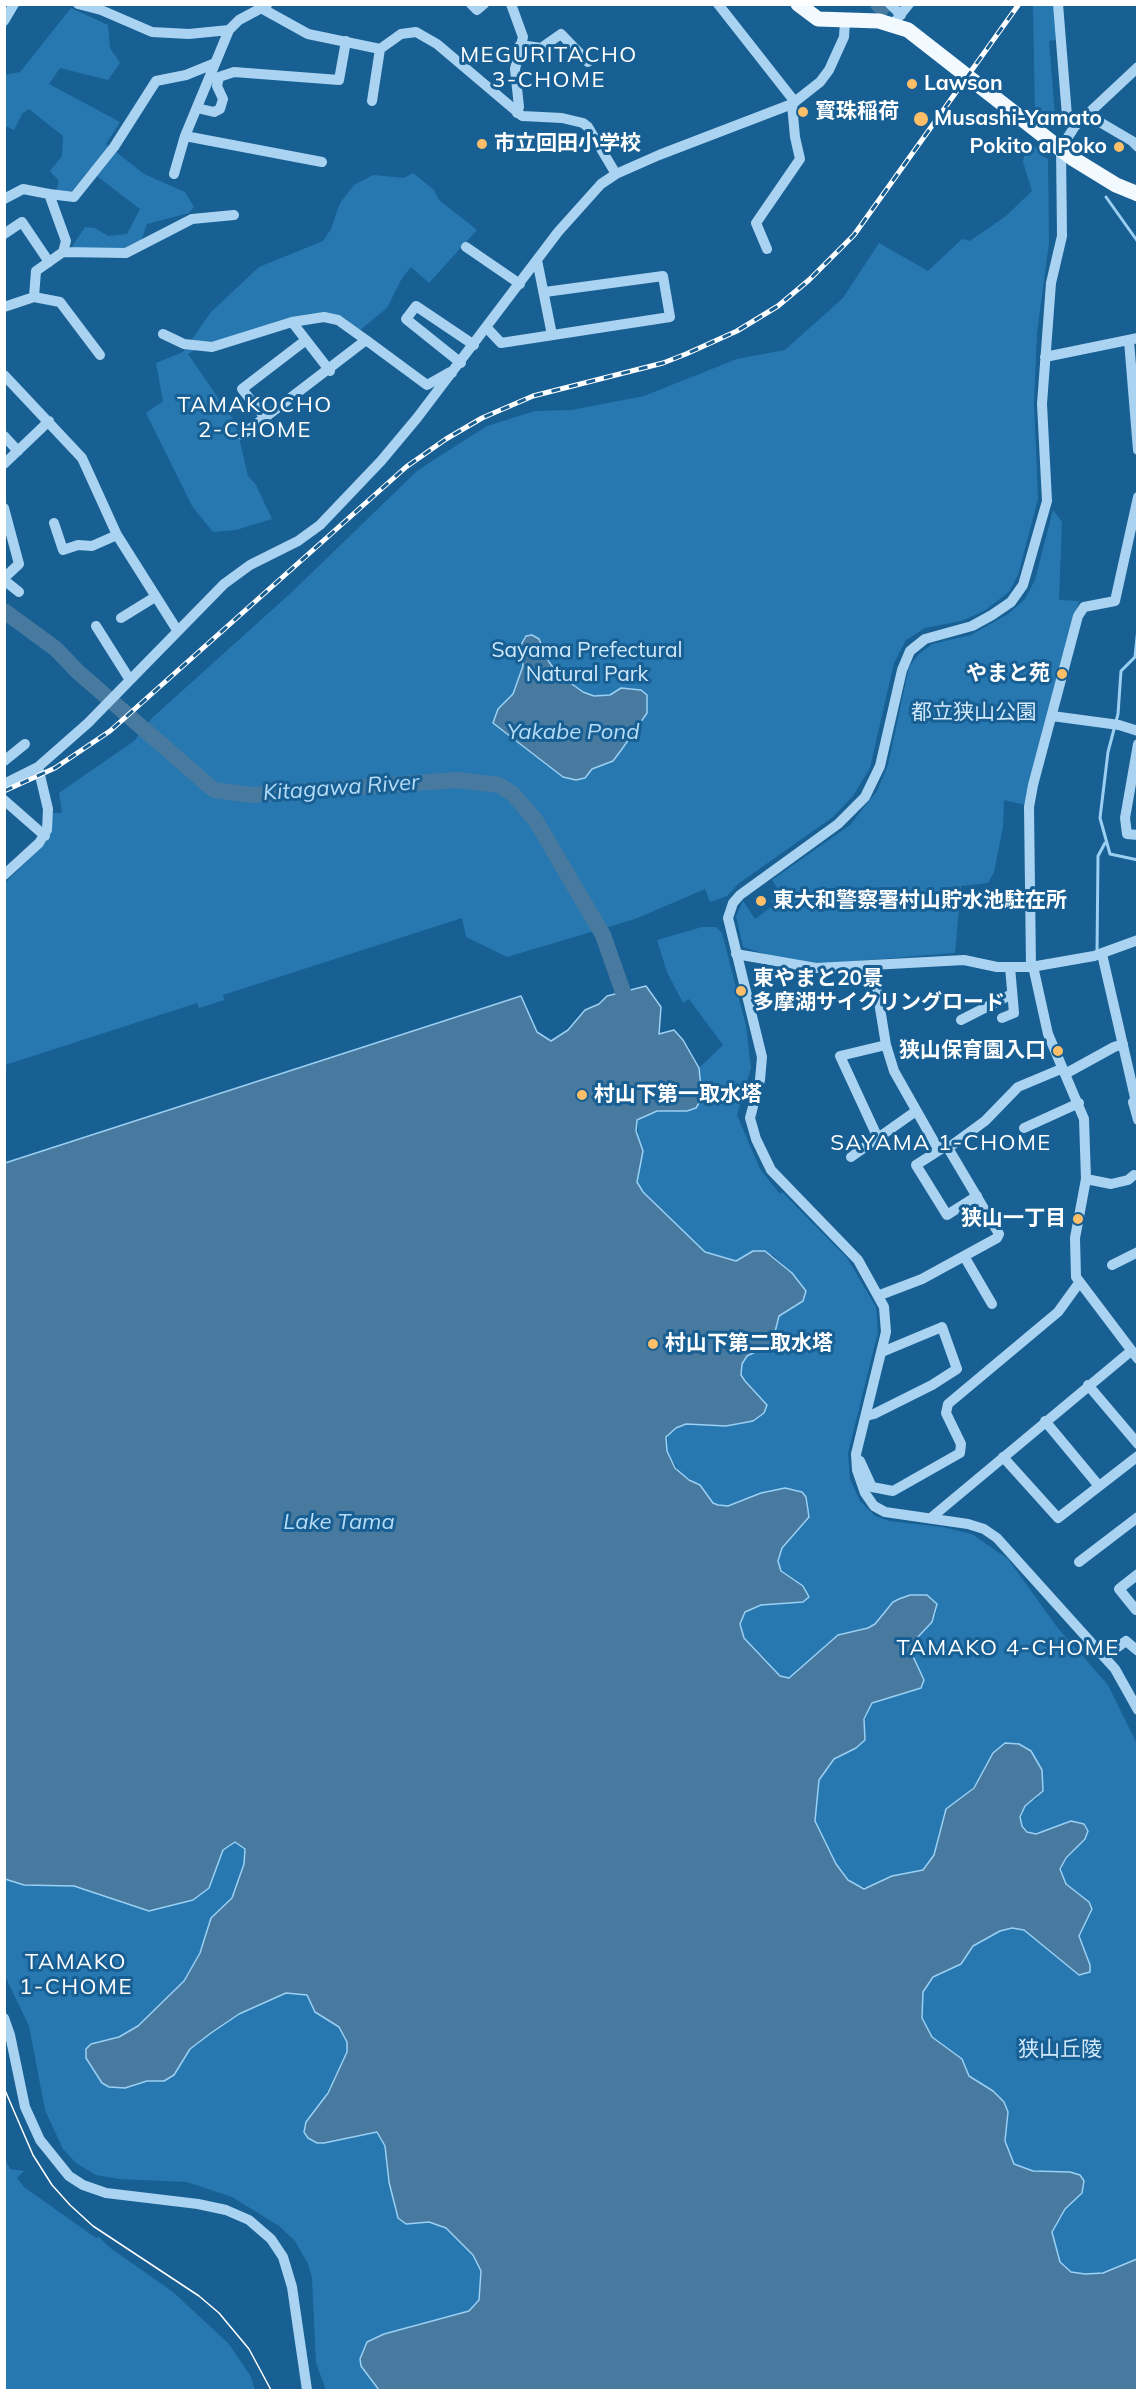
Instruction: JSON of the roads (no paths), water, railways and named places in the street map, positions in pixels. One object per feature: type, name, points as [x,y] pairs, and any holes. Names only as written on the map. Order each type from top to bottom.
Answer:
[{"type":"main road","points":[[798,4],[818,19],[897,20],[1088,169],[1137,194]]},
{"type":"street","points":[[4,21],[14,4]]},
{"type":"street","points":[[471,4],[477,10],[484,4]]},
{"type":"street","points":[[511,4],[523,37],[515,69],[519,107],[517,113]]},
{"type":"street","points":[[718,4],[794,103],[795,137],[800,159],[756,223],[766,249]]},
{"type":"street","points":[[890,4],[897,20],[909,4]]},
{"type":"street","points":[[1058,4],[1067,116],[1076,126]]},
{"type":"street","points":[[85,5],[152,32],[189,33],[229,30]]},
{"type":"street","points":[[174,174],[185,136],[229,30],[239,20],[264,6],[308,34],[380,48],[401,34],[416,32],[437,44],[517,113],[527,118],[562,118],[583,123],[616,174]]},
{"type":"street","points":[[4,784],[38,767],[103,708],[177,630],[231,578],[250,565],[298,541],[320,525],[381,462],[461,363],[537,260],[588,197],[616,174],[794,103],[820,82],[829,70],[844,37],[845,21]]},
{"type":"street","points":[[520,45],[541,48],[561,34],[588,62]]},
{"type":"street","points":[[197,108],[214,112],[220,109],[223,99],[217,86],[219,77],[234,72],[334,82],[339,80],[346,41]]},
{"type":"street","points":[[372,100],[380,48]]},
{"type":"street","points":[[4,199],[23,189],[74,197],[114,147],[156,81],[186,75],[213,64]]},
{"type":"street","points":[[1137,67],[1076,126],[1061,148],[1062,237],[1051,283],[1042,414],[1047,501],[1023,585],[1011,602],[992,615],[972,626],[926,639],[910,651],[904,663],[883,754],[872,786],[845,818],[732,903],[728,921],[762,1057],[760,1080],[750,1118],[756,1139],[771,1170],[858,1260],[880,1295],[887,1317],[882,1352],[856,1454],[860,1480],[874,1506],[889,1513],[932,1517],[976,1526],[997,1538],[1104,1657],[1121,1678],[1137,1710]]},
{"type":"street","points":[[1090,112],[1098,121],[1132,141],[1137,147]]},
{"type":"street","points":[[185,136],[322,162]]},
{"type":"street","points":[[49,194],[66,241],[63,252]]},
{"type":"street","points":[[34,297],[36,270],[63,252],[126,254],[192,219],[234,215]]},
{"type":"street","points":[[4,234],[22,222],[49,262]]},
{"type":"street","points":[[466,247],[520,284]]},
{"type":"street","points":[[537,260],[552,335]]},
{"type":"street","points":[[487,328],[501,342],[670,316],[663,276],[545,292]]},
{"type":"street","points":[[4,307],[34,297],[60,302],[99,355]]},
{"type":"street","points":[[461,363],[406,318],[416,306],[474,345]]},
{"type":"street","points":[[162,334],[184,344],[212,347],[292,322],[324,317],[338,320],[427,385],[450,372],[453,373]]},
{"type":"street","points":[[292,322],[330,371]]},
{"type":"street","points":[[266,418],[242,389],[306,340]]},
{"type":"street","points":[[242,435],[330,371],[366,340]]},
{"type":"street","points":[[1045,357],[1133,340],[1137,450]]},
{"type":"street","points":[[4,375],[82,458],[117,535],[177,630]]},
{"type":"street","points":[[4,464],[49,421]]},
{"type":"street","points":[[4,436],[18,451]]},
{"type":"street","points":[[932,1517],[1088,1385],[1134,1355],[1079,1283],[1076,1272],[1075,1238],[1086,1179],[1087,1144],[1079,1103],[1063,1072],[1048,1034],[1032,967],[1029,807],[1078,616],[1084,607],[1115,601],[1137,497]]},
{"type":"street","points":[[4,508],[8,533],[19,564],[4,579],[19,591]]},
{"type":"street","points":[[54,523],[63,550],[78,546],[92,546],[117,535]]},
{"type":"street","points":[[121,618],[155,597]]},
{"type":"street","points":[[96,626],[101,642],[130,680]]},
{"type":"street","points":[[1052,716],[1115,725],[1137,731]]},
{"type":"street","points":[[4,761],[25,744]]},
{"type":"street","points":[[1137,744],[1127,834],[1137,835]]},
{"type":"street","points":[[4,874],[45,836],[49,815],[38,767]]},
{"type":"street","points":[[4,800],[45,836]]},
{"type":"street","points":[[736,954],[816,968],[964,960],[1010,967],[1032,967],[1099,955],[1137,940]]},
{"type":"street","points":[[1099,955],[1119,1046],[1137,1102],[1133,1102],[1137,1120]]},
{"type":"street","points":[[873,964],[886,1045],[894,1071],[934,1143],[945,1148],[999,1234],[997,1238],[922,1279],[880,1295]]},
{"type":"street","points":[[1002,1018],[1014,1012],[1010,967]]},
{"type":"street","points":[[961,1020],[1012,994]]},
{"type":"street","points":[[877,1136],[840,1056],[886,1045]]},
{"type":"street","points":[[977,1196],[947,1215],[916,1165],[985,1121],[1018,1087],[1063,1072],[1119,1046]]},
{"type":"street","points":[[1024,1128],[1079,1103]]},
{"type":"street","points":[[851,1157],[877,1136],[916,1111]]},
{"type":"street","points":[[1086,1179],[1111,1184],[1136,1177]]},
{"type":"street","points":[[1112,1265],[1137,1252]]},
{"type":"street","points":[[964,1256],[992,1304]]},
{"type":"street","points":[[856,1454],[873,1487],[892,1491],[960,1453],[961,1444],[946,1413],[948,1404],[1058,1312],[1079,1283]]},
{"type":"street","points":[[866,1416],[932,1385],[957,1369],[942,1327],[882,1352]]},
{"type":"street","points":[[1088,1385],[1137,1444]]},
{"type":"street","points":[[1045,1422],[1099,1486]]},
{"type":"street","points":[[1004,1457],[1058,1518],[1137,1456]]},
{"type":"street","points":[[1078,1562],[1137,1517]]},
{"type":"street","points":[[1136,1610],[1119,1588],[1137,1574]]},
{"type":"street","points":[[1104,1657],[1126,1641],[1137,1651]]},
{"type":"street","points":[[4,2018],[10,2035],[25,2107],[40,2140],[69,2175],[83,2185],[106,2193],[198,2204],[226,2210],[249,2220],[271,2239],[283,2257],[292,2287],[307,2391]]},
{"type":"water","name":"Yakabe Pond","points":[[532,635],[539,639],[549,662],[558,674],[583,692],[594,696],[610,695],[621,688],[641,690],[647,695],[647,713],[622,749],[613,761],[592,769],[585,778],[576,780],[563,777],[493,723],[498,709],[513,694],[523,666],[521,645],[526,636]]},
{"type":"water","name":"Lake Tama","points":[[646,986],[661,1007],[659,1034],[674,1030],[683,1040],[699,1068],[702,1098],[696,1108],[687,1111],[657,1111],[637,1120],[636,1131],[643,1151],[637,1182],[643,1192],[705,1252],[736,1261],[753,1251],[765,1251],[792,1273],[806,1291],[803,1301],[779,1316],[772,1344],[747,1356],[742,1364],[741,1375],[767,1405],[764,1413],[753,1421],[726,1426],[686,1424],[676,1428],[666,1437],[667,1451],[675,1468],[689,1480],[700,1485],[713,1503],[728,1506],[761,1493],[785,1488],[802,1492],[806,1497],[809,1517],[782,1548],[778,1561],[781,1571],[803,1586],[809,1597],[803,1602],[761,1605],[745,1612],[740,1624],[744,1638],[780,1676],[789,1678],[838,1635],[868,1628],[875,1624],[893,1602],[899,1599],[910,1595],[927,1595],[937,1604],[932,1622],[916,1639],[911,1652],[924,1680],[921,1688],[872,1703],[864,1719],[865,1740],[856,1748],[834,1759],[819,1780],[815,1821],[836,1864],[848,1880],[864,1889],[892,1876],[923,1870],[934,1855],[946,1809],[974,1788],[993,1753],[1005,1743],[1019,1744],[1031,1751],[1042,1770],[1043,1791],[1025,1806],[1020,1817],[1022,1826],[1027,1832],[1036,1834],[1071,1821],[1084,1824],[1088,1831],[1085,1839],[1066,1858],[1060,1869],[1066,1884],[1089,1902],[1092,1909],[1079,1936],[1090,1965],[1090,1972],[1079,1975],[1024,1930],[1012,1928],[1000,1931],[973,1946],[961,1964],[933,1977],[923,1992],[922,2018],[932,2037],[962,2059],[969,2076],[993,2091],[1004,2102],[1008,2112],[1005,2141],[1014,2164],[1033,2171],[1070,2172],[1080,2175],[1084,2181],[1082,2193],[1065,2209],[1052,2232],[1060,2262],[1071,2272],[1085,2274],[1103,2273],[1137,2259],[1137,2390],[379,2390],[361,2366],[360,2359],[367,2342],[384,2334],[469,2311],[479,2300],[481,2271],[473,2255],[446,2228],[429,2222],[406,2224],[398,2218],[389,2182],[385,2146],[377,2132],[317,2143],[308,2138],[304,2132],[306,2122],[328,2093],[347,2052],[347,2042],[339,2027],[315,2012],[307,1995],[286,1993],[239,2014],[211,2033],[190,2049],[174,2075],[164,2081],[147,2081],[125,2088],[109,2087],[102,2083],[86,2058],[86,2049],[91,2044],[119,2037],[138,2026],[184,1981],[200,1953],[211,1918],[232,1898],[244,1864],[245,1849],[235,1842],[223,1850],[209,1888],[193,1900],[149,1911],[74,1886],[24,1885],[5,1879],[5,1163],[521,996],[537,1032],[551,1041],[568,1030],[585,1010],[599,1004],[607,996]]},
{"type":"waterway","points":[[878,4],[882,8]]},
{"type":"waterway","points":[[1106,197],[1138,242]]},
{"type":"waterway","name":"Kitagawa River","points":[[4,611],[56,649],[78,672],[214,790],[252,795],[457,780],[499,785],[513,794],[536,821],[603,935],[623,992]]},
{"type":"waterway","points":[[1138,628],[1135,657],[1121,671],[1118,714],[1108,752],[1100,818],[1110,854],[1138,860]]},
{"type":"waterway","points":[[1097,953],[1098,856],[1105,843]]},
{"type":"tram line","points":[[4,2088],[33,2155],[52,2185],[93,2226],[199,2296],[219,2313],[249,2349],[271,2390]]},
{"type":"railway","points":[[4,791],[55,768],[110,731],[406,467],[446,439],[482,418],[533,396],[663,363],[686,354],[737,331],[778,306],[809,280],[854,235],[1019,4]]},
{"type":"place","name":"Lawson","points":[[912,84]]},
{"type":"place","name":"寳珠稲荷","points":[[803,112]]},
{"type":"place","name":"Musashi-Yamato","points":[[921,119]]},
{"type":"place","name":"市立回田小学校","points":[[482,144]]},
{"type":"place","name":"Pokito a Poko","points":[[1119,147]]},
{"type":"place","name":"やまと苑","points":[[1062,674]]},
{"type":"place","name":"東大和警察署村山貯水池駐在所","points":[[761,901]]},
{"type":"place","name":"東やまと20景 多摩湖サイクリングロード","points":[[741,991]]},
{"type":"place","name":"狭山保育園入口","points":[[1058,1051]]},
{"type":"place","name":"村山下第一取水塔","points":[[582,1095]]},
{"type":"place","name":"狭山一丁目","points":[[1078,1219]]},
{"type":"place","name":"村山下第二取水塔","points":[[653,1344]]},
{"type":"district","name":"MEGURITACHO 3-CHOME","points":[[549,68]]},
{"type":"district","name":"TAMAKOCHO 2-CHOME","points":[[255,418]]},
{"type":"district","name":"SAYAMA 1-CHOME","points":[[941,1143]]},
{"type":"district","name":"TAMAKO 4-CHOME","points":[[1008,1648]]},
{"type":"district","name":"TAMAKO 1-CHOME","points":[[76,1974]]},
{"type":"park label","name":"Sayama Prefectural Natural Park","points":[[587,663]]},
{"type":"park label","name":"都立狭山公園","points":[[974,713]]},
{"type":"park label","name":"狭山丘陵","points":[[1060,2050]]}]
